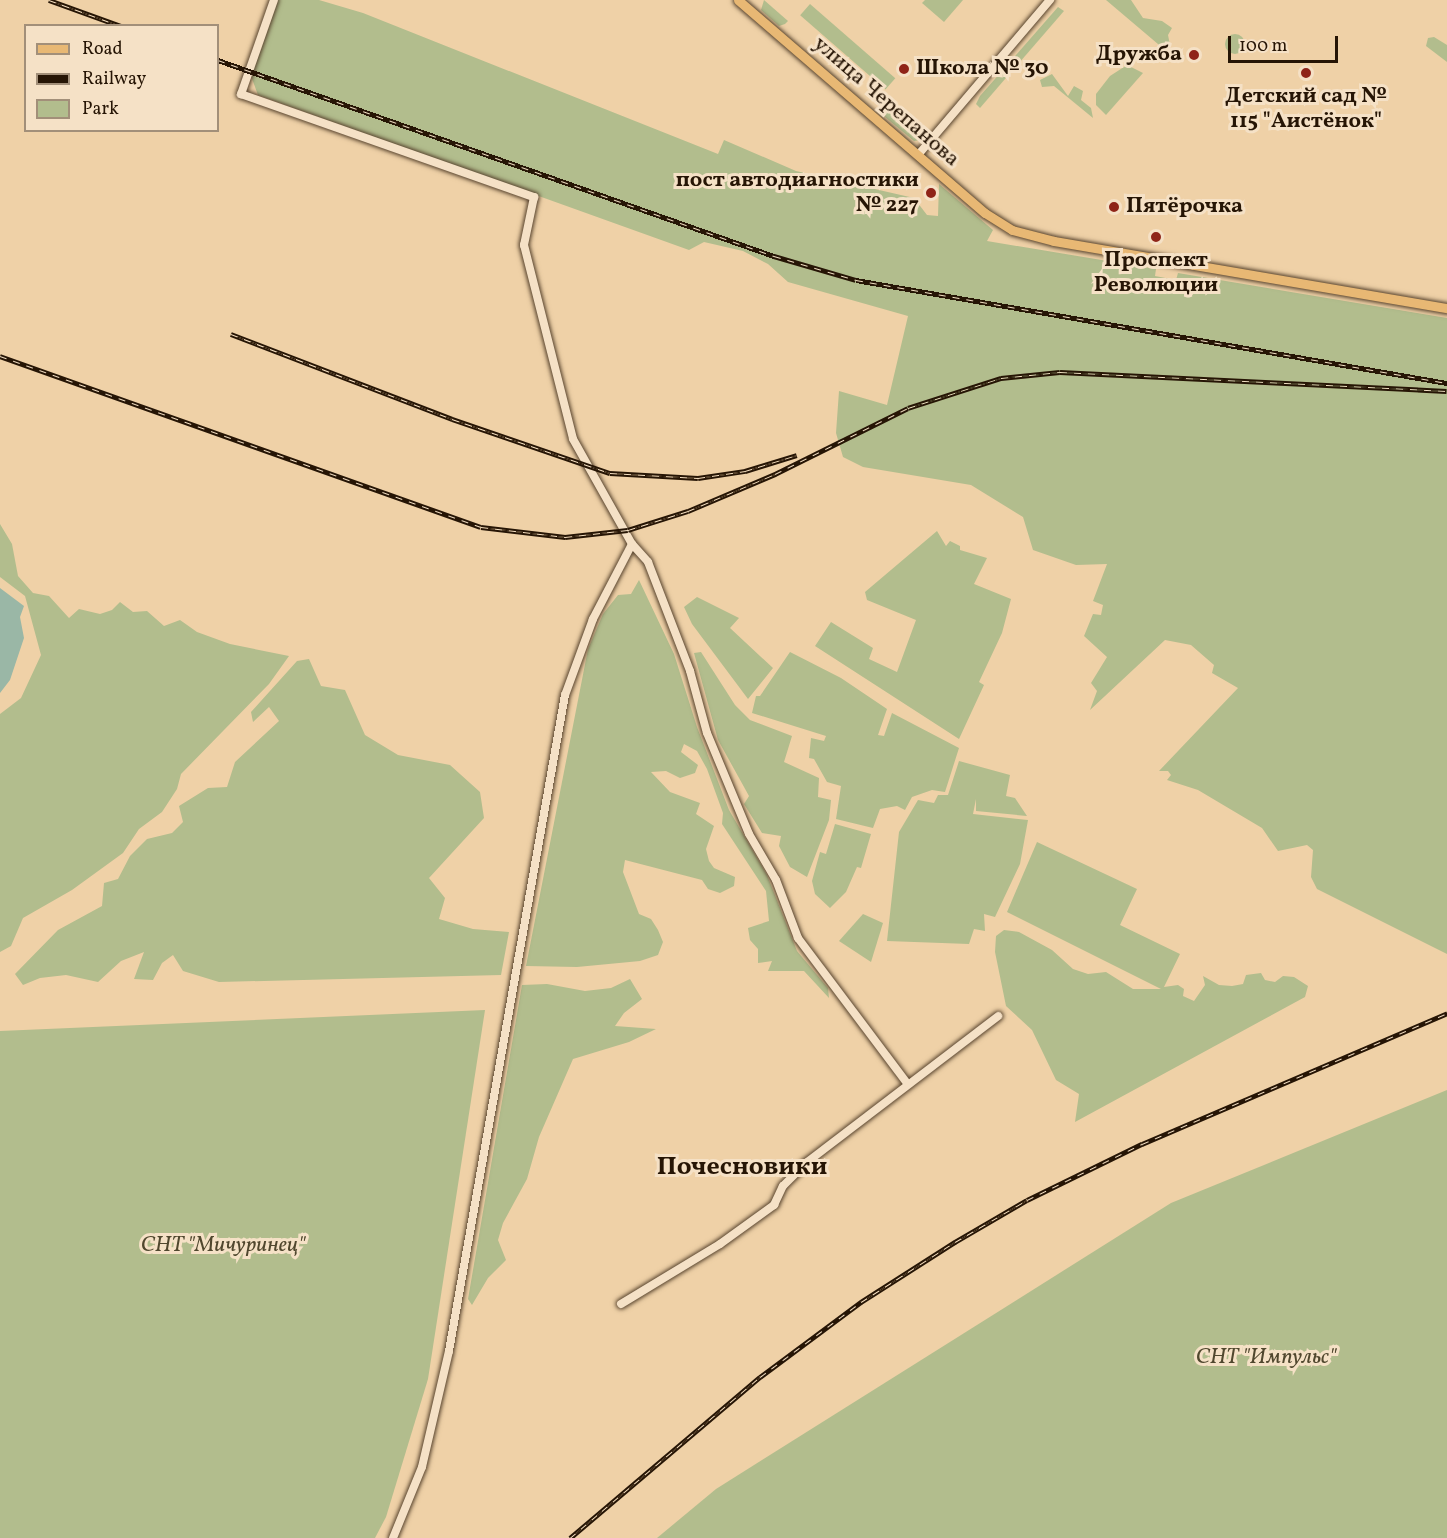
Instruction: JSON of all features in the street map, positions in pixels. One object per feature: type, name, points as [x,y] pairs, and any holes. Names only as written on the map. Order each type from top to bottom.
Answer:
[{"type":"main road","name":"улица Черепанова","points":[[738,0],[985,213],[1011,230],[1054,241],[1447,308]]},
{"type":"street","points":[[273,0],[241,94],[534,197],[524,245],[573,439],[632,543],[648,562],[690,671],[707,733],[749,834],[776,880],[798,938],[907,1083]]},
{"type":"street","points":[[918,155],[1050,0]]},
{"type":"street","points":[[393,1538],[422,1467],[449,1351],[564,695],[593,619],[632,543]]},
{"type":"street","points":[[621,1304],[720,1244],[774,1205],[783,1186],[806,1163],[907,1083],[998,1016]]},
{"type":"green space","points":[[278,0],[319,0],[363,13],[718,154],[724,140],[796,171],[914,198],[927,215],[938,216],[939,184],[993,230],[987,241],[1156,269],[1155,276],[1176,280],[1178,273],[1447,318],[1447,954],[1317,889],[1311,877],[1313,850],[1307,845],[1278,851],[1262,828],[1198,790],[1167,780],[1171,775],[1168,771],[1159,771],[1238,688],[1212,673],[1214,665],[1191,645],[1165,640],[1090,710],[1097,691],[1091,683],[1107,657],[1084,636],[1093,614],[1101,615],[1103,605],[1093,601],[1107,564],[1076,565],[1033,550],[1023,517],[971,485],[863,467],[843,457],[836,433],[839,391],[887,405],[908,316],[788,282],[768,264],[743,251],[704,242],[689,250],[258,95],[251,76]]},
{"type":"green space","points":[[764,0],[788,21],[785,24],[779,26],[761,10]]},
{"type":"green space","points":[[925,0],[963,0],[944,22],[922,3]]},
{"type":"green space","points":[[1106,0],[1131,0],[1143,18],[1162,21],[1172,28],[1168,35],[1170,45],[1165,50]]},
{"type":"green space","points":[[810,4],[895,78],[885,89],[800,15]]},
{"type":"green space","points":[[1058,7],[1064,11],[980,108],[976,104],[980,96]]},
{"type":"green space","points":[[1231,34],[1239,34],[1245,40],[1245,48],[1239,54],[1231,54],[1225,48],[1225,40]]},
{"type":"green space","points":[[1434,37],[1447,45],[1447,62],[1426,46],[1428,38]]},
{"type":"green space","points":[[1127,65],[1143,73],[1106,115],[1096,105],[1096,94],[1110,76]]},
{"type":"green space","points":[[1052,74],[1068,96],[1074,86],[1083,91],[1081,100],[1091,108],[1093,118],[1054,86],[1042,87],[1040,80]]},
{"type":"green space","points":[[882,101],[927,139],[914,141],[879,112]]},
{"type":"green space","points":[[0,524],[12,544],[18,576],[33,593],[49,596],[69,618],[79,609],[100,614],[112,610],[120,602],[133,612],[147,611],[164,626],[180,620],[197,632],[230,644],[289,656],[269,684],[181,774],[177,789],[162,812],[139,829],[123,853],[72,890],[23,918],[11,946],[0,952],[0,714],[21,698],[41,655],[25,596],[0,577]]},
{"type":"green space","points":[[937,531],[946,546],[950,541],[960,546],[960,550],[987,558],[974,584],[1011,599],[1002,633],[979,682],[984,685],[959,739],[815,646],[831,622],[873,648],[869,659],[897,672],[916,620],[867,600],[865,592]]},
{"type":"green space","points":[[639,580],[674,654],[697,727],[729,810],[767,875],[797,951],[828,988],[829,998],[804,971],[768,971],[772,961],[758,963],[758,949],[750,940],[748,928],[769,921],[766,891],[722,824],[723,813],[707,769],[697,751],[684,744],[681,752],[698,765],[695,773],[680,778],[666,771],[651,772],[670,792],[700,803],[696,814],[714,826],[706,849],[709,861],[714,868],[735,877],[734,886],[720,893],[708,889],[702,880],[625,860],[623,872],[639,914],[651,919],[663,942],[658,955],[640,961],[577,967],[526,966],[588,649],[603,614],[618,595],[631,594]]},
{"type":"green space","points":[[697,597],[739,618],[730,628],[773,668],[748,699],[692,624],[684,607]]},
{"type":"green space","points":[[701,652],[735,705],[750,720],[792,736],[784,762],[819,778],[818,797],[831,800],[829,820],[807,877],[790,867],[779,846],[781,836],[762,833],[744,804],[749,796],[718,740],[694,653]]},
{"type":"green space","points":[[790,652],[841,678],[887,709],[878,735],[884,736],[892,713],[959,748],[945,792],[932,790],[912,797],[905,810],[897,806],[880,809],[873,828],[836,819],[841,786],[827,782],[814,759],[809,758],[811,738],[824,741],[826,736],[752,713],[756,696],[760,696]]},
{"type":"green space","points":[[309,659],[321,686],[345,690],[365,735],[398,755],[450,765],[480,792],[484,818],[429,878],[445,898],[439,919],[473,929],[509,932],[501,975],[219,982],[183,971],[173,955],[162,963],[153,980],[134,979],[144,952],[121,961],[98,982],[66,975],[40,978],[23,985],[15,974],[58,930],[102,906],[104,883],[118,879],[130,856],[147,839],[172,833],[183,822],[179,806],[208,788],[227,787],[235,762],[279,721],[269,707],[253,722],[251,712],[297,661]]},
{"type":"green space","points":[[959,761],[1010,775],[1006,796],[1015,798],[1027,816],[976,811],[976,799],[973,814],[1028,820],[1020,864],[995,917],[984,914],[985,931],[974,929],[969,944],[887,941],[899,832],[918,800],[934,803],[938,795],[948,795]]},
{"type":"green space","points":[[835,824],[871,834],[861,868],[857,867],[846,892],[830,908],[815,894],[812,881],[820,852],[826,854]]},
{"type":"green space","points":[[1037,842],[1137,889],[1120,925],[1180,954],[1164,987],[1178,985],[1184,989],[1183,996],[1194,1001],[1205,985],[1203,976],[1219,985],[1232,986],[1243,984],[1246,975],[1261,973],[1265,980],[1275,982],[1283,976],[1294,977],[1308,986],[1305,997],[1075,1122],[1079,1094],[1056,1080],[1032,1030],[1006,1006],[995,952],[996,936],[1004,930],[1019,932],[1052,950],[1073,969],[1088,974],[1106,972],[1133,989],[1161,989],[1007,912]]},
{"type":"green space","points":[[863,914],[883,923],[871,962],[839,941]]},
{"type":"green space","points":[[630,979],[642,999],[624,1013],[615,1026],[656,1029],[629,1042],[573,1059],[539,1137],[527,1179],[503,1223],[498,1240],[506,1260],[488,1278],[472,1305],[468,1299],[522,985],[547,984],[585,991],[611,988]]},
{"type":"green space","name":"СНТ \"Мичуринец\"","points":[[485,1010],[428,1379],[386,1517],[375,1538],[0,1538],[0,1031]]},
{"type":"green space","name":"СНТ \"Импульс\"","points":[[1447,1090],[1447,1538],[657,1538],[716,1489],[1171,1203]]},
{"type":"shaded area","points":[[0,588],[24,606],[20,617],[24,638],[10,680],[0,693]]},
{"type":"railway","points":[[49,0],[115,24]]},
{"type":"railway","points":[[219,60],[774,256],[856,280],[1447,383]]},
{"type":"railway","points":[[231,334],[452,419],[610,473],[698,478],[745,471],[797,455]]},
{"type":"railway","points":[[0,356],[481,527],[565,537],[628,530],[688,511],[775,474],[908,408],[1001,378],[1060,372],[1447,391]]},
{"type":"railway","points":[[570,1538],[760,1377],[861,1302],[955,1242],[1027,1200],[1142,1144],[1447,1013]]},
{"type":"place","name":"Дружба","points":[[1194,55]]},
{"type":"place","name":"Школа № 30","points":[[904,69]]},
{"type":"place","name":"Детский сад № 115 \"Аистёнок\"","points":[[1306,73]]},
{"type":"place","name":"пост автодиагностики № 227","points":[[931,193]]},
{"type":"place","name":"Пятёрочка","points":[[1114,207]]},
{"type":"place","name":"Проспект Революции","points":[[1156,237]]},
{"type":"district","name":"Почесновики","points":[[742,1168]]}]
